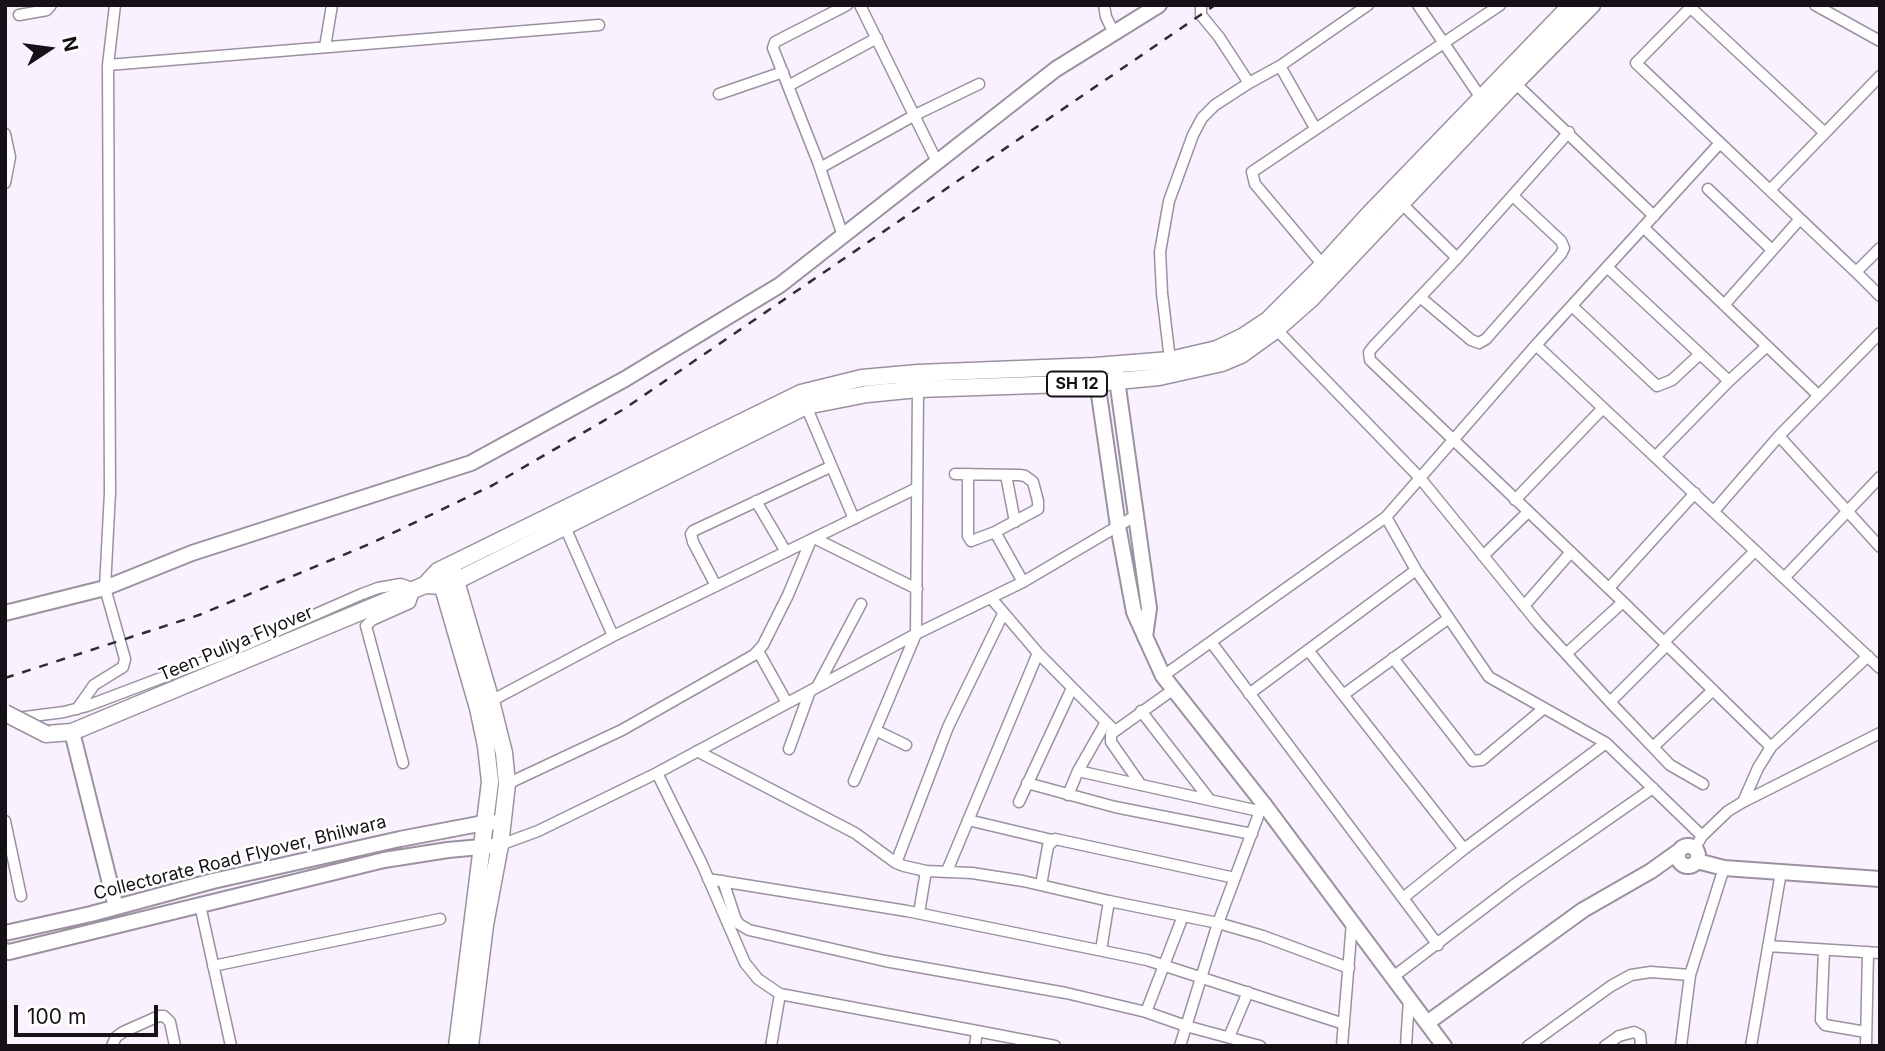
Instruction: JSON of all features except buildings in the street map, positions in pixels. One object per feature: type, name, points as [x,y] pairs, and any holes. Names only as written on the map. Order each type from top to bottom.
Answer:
[{"type":"main road","name":"SH 12","points":[[447,576],[565,527],[806,406],[867,394],[918,389],[1096,383],[1159,377],[1222,363],[1241,355],[1372,211],[1570,5]]},
{"type":"main road","name":"SH 12","points":[[447,576],[801,393],[862,378],[904,374],[1170,360],[1217,349],[1272,324],[1311,299],[1592,5]]},
{"type":"main road","points":[[420,587],[447,576]]},
{"type":"main road","points":[[447,576],[491,701],[507,784],[470,1046]]},
{"type":"main road","points":[[447,576],[486,746],[490,782],[457,1046]]},
{"type":"main road","name":"Teen Puliya Flyover","points":[[5,713],[46,734],[72,732],[420,587]]},
{"type":"street","points":[[19,15],[47,9],[51,5]]},
{"type":"street","points":[[77,709],[94,685],[123,667],[125,659],[105,588],[110,492],[108,65],[115,5]]},
{"type":"street","points":[[325,47],[332,5]]},
{"type":"street","points":[[843,236],[820,168],[773,48],[775,42],[847,5]]},
{"type":"street","points":[[860,5],[937,162]]},
{"type":"street","points":[[5,614],[105,588],[192,553],[471,463],[625,379],[768,292],[1056,69],[1159,5]]},
{"type":"street","points":[[1201,5],[1201,15],[1249,83]]},
{"type":"street","points":[[1170,360],[1160,252],[1168,201],[1202,118],[1215,105],[1280,66],[1368,5]]},
{"type":"street","points":[[1418,5],[1481,98]]},
{"type":"street","points":[[1323,265],[1255,184],[1251,175],[1256,167],[1500,5]]},
{"type":"street","points":[[1815,5],[1880,41]]},
{"type":"street","points":[[1825,133],[1692,7],[1636,63],[1880,296]]},
{"type":"street","points":[[1104,10],[1114,33]]},
{"type":"street","points":[[108,65],[599,25]]},
{"type":"street","points":[[788,86],[877,38]]},
{"type":"street","points":[[1280,66],[1315,128]]},
{"type":"street","points":[[719,94],[783,72]]},
{"type":"street","points":[[1770,190],[1880,76]]},
{"type":"street","points":[[1515,83],[1654,216]]},
{"type":"street","points":[[820,168],[915,115],[979,84]]},
{"type":"street","points":[[1569,132],[1457,258],[1373,347],[1369,356],[1372,364],[1609,588],[1771,747]]},
{"type":"street","points":[[5,134],[10,157],[5,183]]},
{"type":"street","points":[[1163,676],[1386,517],[1451,440],[1720,143]]},
{"type":"street","points":[[1708,189],[1772,250]]},
{"type":"street","points":[[1420,297],[1475,342],[1486,339],[1564,248],[1561,241],[1513,196]]},
{"type":"street","points":[[1401,204],[1457,258]]},
{"type":"street","points":[[1724,305],[1800,219]]},
{"type":"street","points":[[1643,227],[1818,395]]},
{"type":"street","points":[[1856,272],[1880,248]]},
{"type":"street","points":[[1607,267],[1729,381]]},
{"type":"street","points":[[1572,306],[1657,386],[1672,380],[1700,354]]},
{"type":"street","points":[[1272,324],[1417,481],[1610,702],[1670,765],[1703,784]]},
{"type":"street","points":[[1714,511],[1779,436],[1880,333]]},
{"type":"street","points":[[1536,345],[1880,668]]},
{"type":"street","points":[[1656,457],[1729,381],[1767,346]]},
{"type":"street","points":[[1115,364],[1149,608],[1145,638]]},
{"type":"street","points":[[1095,366],[1133,612],[1163,676],[1444,1046]]},
{"type":"street","points":[[854,781],[916,634],[918,389]]},
{"type":"street","points":[[806,406],[854,519]]},
{"type":"street","points":[[1515,500],[1603,408]]},
{"type":"street","points":[[1779,436],[1880,547]]},
{"type":"street","points":[[716,586],[692,542],[691,534],[696,529],[830,467]]},
{"type":"street","points":[[955,474],[968,474],[1006,475],[1029,478],[1038,501],[1035,512],[971,541],[968,474]]},
{"type":"street","points":[[1006,475],[1015,522]]},
{"type":"street","points":[[1784,579],[1880,477]]},
{"type":"street","points":[[491,701],[613,636],[917,488]]},
{"type":"street","points":[[1609,588],[1695,493]]},
{"type":"street","points":[[756,501],[786,552]]},
{"type":"street","points":[[1483,556],[1528,512]]},
{"type":"street","points":[[5,951],[408,855],[500,845],[538,831],[657,773],[916,634],[1023,582],[1135,516]]},
{"type":"street","points":[[1386,517],[1416,570],[1489,677],[1606,743],[1653,788],[1698,848],[1724,868],[1880,879]]},
{"type":"street","points":[[565,527],[613,636]]},
{"type":"street","points":[[995,532],[1023,582]]},
{"type":"street","points":[[813,539],[917,589]]},
{"type":"street","points":[[507,784],[622,730],[758,651],[788,595],[813,539]]},
{"type":"street","points":[[1610,702],[1755,551]]},
{"type":"street","points":[[1524,606],[1571,552]]},
{"type":"street","points":[[1249,694],[1416,570]]},
{"type":"street","points":[[5,719],[77,709],[127,692],[227,653],[378,588],[401,584],[420,587],[410,603],[372,620],[366,626],[403,763]]},
{"type":"street","points":[[991,598],[1038,653],[1114,730]]},
{"type":"street","points":[[1566,653],[1623,602]]},
{"type":"street","points":[[789,749],[814,689],[861,604]]},
{"type":"street","points":[[896,863],[948,727],[1003,614]]},
{"type":"street","points":[[1343,695],[1448,618]]},
{"type":"street","points":[[1211,642],[1438,945]]},
{"type":"street","points":[[1308,650],[1464,849]]},
{"type":"street","points":[[758,651],[787,703]]},
{"type":"street","points":[[947,871],[1038,653]]},
{"type":"street","points":[[1743,802],[1771,747],[1868,656]]},
{"type":"street","points":[[1394,658],[1473,761],[1482,760],[1543,709]]},
{"type":"street","points":[[1019,802],[1072,688]]},
{"type":"street","points":[[1141,785],[1111,742],[1111,734],[1174,689]]},
{"type":"street","points":[[1653,747],[1713,690]]},
{"type":"street","points":[[1141,711],[1210,800]]},
{"type":"street","points":[[1068,794],[1106,722]]},
{"type":"street","points":[[877,731],[906,745]]},
{"type":"street","points":[[72,732],[116,907]]},
{"type":"street","points":[[1427,1023],[1583,910],[1698,848],[1728,811],[1880,733]]},
{"type":"street","points":[[1404,898],[1464,849],[1606,743]]},
{"type":"street","points":[[697,751],[855,832],[896,863],[926,871],[994,876],[1218,923],[1349,968]]},
{"type":"street","points":[[1078,771],[1210,800],[1261,807]]},
{"type":"street","points":[[657,773],[708,878],[745,963],[758,979],[780,994],[1055,1046]]},
{"type":"street","points":[[1027,783],[1115,807],[1252,834]]},
{"type":"street","points":[[1393,977],[1518,882],[1653,788]]},
{"type":"street","points":[[1180,1046],[1218,923],[1261,807]]},
{"type":"street","points":[[968,820],[1235,878]]},
{"type":"street","points":[[5,821],[21,896]]},
{"type":"street","name":"Collectorate Road Flyover, Bhilwara","points":[[8,933],[293,863],[484,823],[503,822]]},
{"type":"street","points":[[1041,885],[1048,846],[1052,840]]},
{"type":"street","points":[[1651,872],[1679,851],[1678,858],[1698,848]]},
{"type":"street","points":[[1681,1046],[1690,975],[1724,868]]},
{"type":"street","points":[[919,914],[926,871]]},
{"type":"street","points":[[1751,1046],[1781,872]]},
{"type":"street","points":[[708,878],[919,914],[1101,950],[1202,976],[1344,1024]]},
{"type":"street","points":[[723,881],[738,924],[749,930],[824,948],[1066,993],[1146,1012],[1261,1046]]},
{"type":"street","points":[[1101,950],[1109,901]]},
{"type":"street","points":[[200,905],[231,1046]]},
{"type":"street","points":[[1146,1012],[1183,916]]},
{"type":"street","points":[[213,967],[440,919]]},
{"type":"street","points":[[1342,1046],[1352,922]]},
{"type":"street","points":[[1768,947],[1880,953]]},
{"type":"street","points":[[1825,950],[1821,1020],[1825,1025],[1866,1032]]},
{"type":"street","points":[[1866,1046],[1868,952]]},
{"type":"street","points":[[1530,1045],[1611,986],[1631,975],[1651,972],[1690,975]]},
{"type":"street","points":[[1229,1037],[1248,992]]},
{"type":"street","points":[[771,1046],[780,994]]},
{"type":"street","points":[[1406,1046],[1409,999]]},
{"type":"street","points":[[112,1046],[116,1037],[123,1032],[159,1016],[164,1016],[170,1022],[176,1046]]},
{"type":"street","points":[[975,1046],[977,1031]]},
{"type":"street","points":[[1605,1046],[1619,1036],[1634,1032],[1640,1035],[1641,1046]]},
{"type":"railway","points":[[5,678],[199,615],[372,543],[493,485],[624,409],[1215,5]]}]
